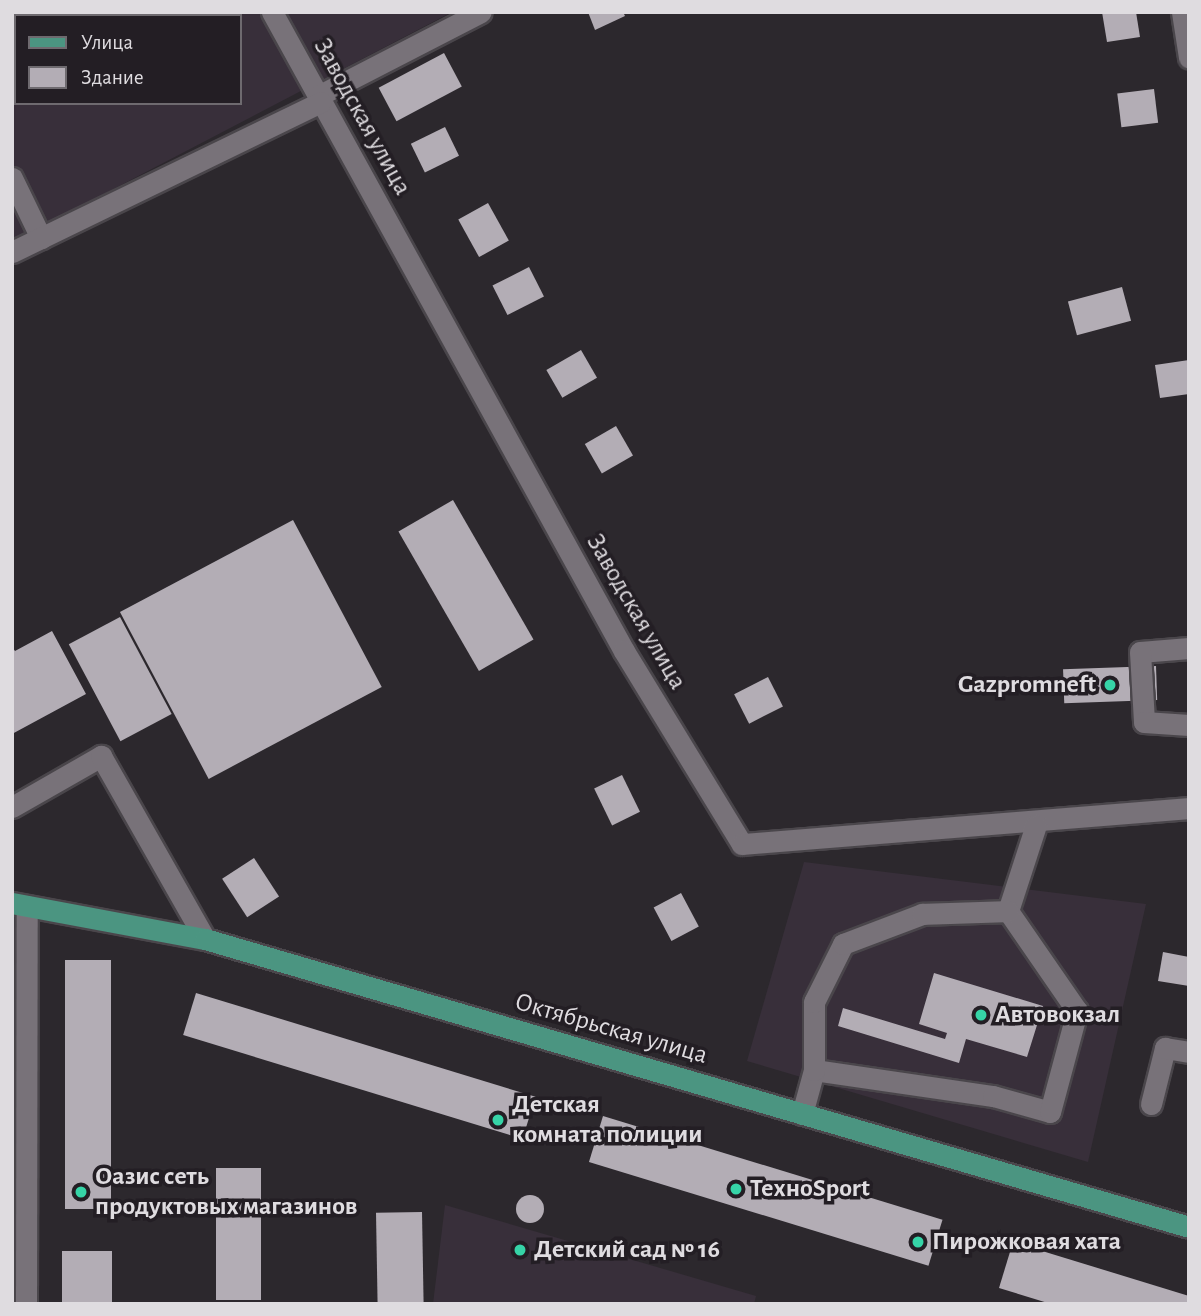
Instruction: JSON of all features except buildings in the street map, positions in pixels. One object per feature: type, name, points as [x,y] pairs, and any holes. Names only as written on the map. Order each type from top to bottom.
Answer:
[{"type":"main road","name":"Октябрьская улица","points":[[20,905],[205,939],[1189,1227]]},
{"type":"street","name":"Заводская улица","points":[[272,12],[624,651],[742,844],[1036,825],[1189,808]]},
{"type":"street","points":[[12,253],[320,99],[481,12]]},
{"type":"street","points":[[1182,12],[1189,57]]},
{"type":"street","points":[[12,178],[41,238]]},
{"type":"street","points":[[1189,648],[1140,652],[1143,722],[1189,725]]},
{"type":"street","points":[[12,807],[101,755],[205,939]]},
{"type":"street","points":[[1008,911],[1036,825]]},
{"type":"street","points":[[20,905],[19,1271],[26,1304]]},
{"type":"street","points":[[814,1070],[993,1096],[1050,1112],[1077,1011],[1008,911]]},
{"type":"street","points":[[802,1114],[814,1070],[814,1002],[843,944],[922,914],[1008,911]]},
{"type":"street","points":[[1151,1104],[1165,1048],[1189,1052]]},
{"type":"shaded area","points":[[12,12],[452,12],[12,242]]},
{"type":"shaded area","points":[[804,862],[1146,904],[1088,1162],[747,1061]]},
{"type":"shaded area","name":"Детский сад № 16","points":[[445,1205],[756,1296],[754,1304],[433,1304]]},
{"type":"place","name":"Gazpromneft","points":[[1110,685]]},
{"type":"place","name":"Автовокзал","points":[[981,1015]]},
{"type":"place","name":"Детская комната полиции","points":[[498,1120]]},
{"type":"place","name":"ТехноSport","points":[[736,1189]]},
{"type":"place","name":"Оазис сеть продуктовых магазинов","points":[[81,1192]]},
{"type":"place","name":"Пирожковая хата","points":[[918,1242]]},
{"type":"place","name":"Детский сад № 16","points":[[520,1250]]}]
